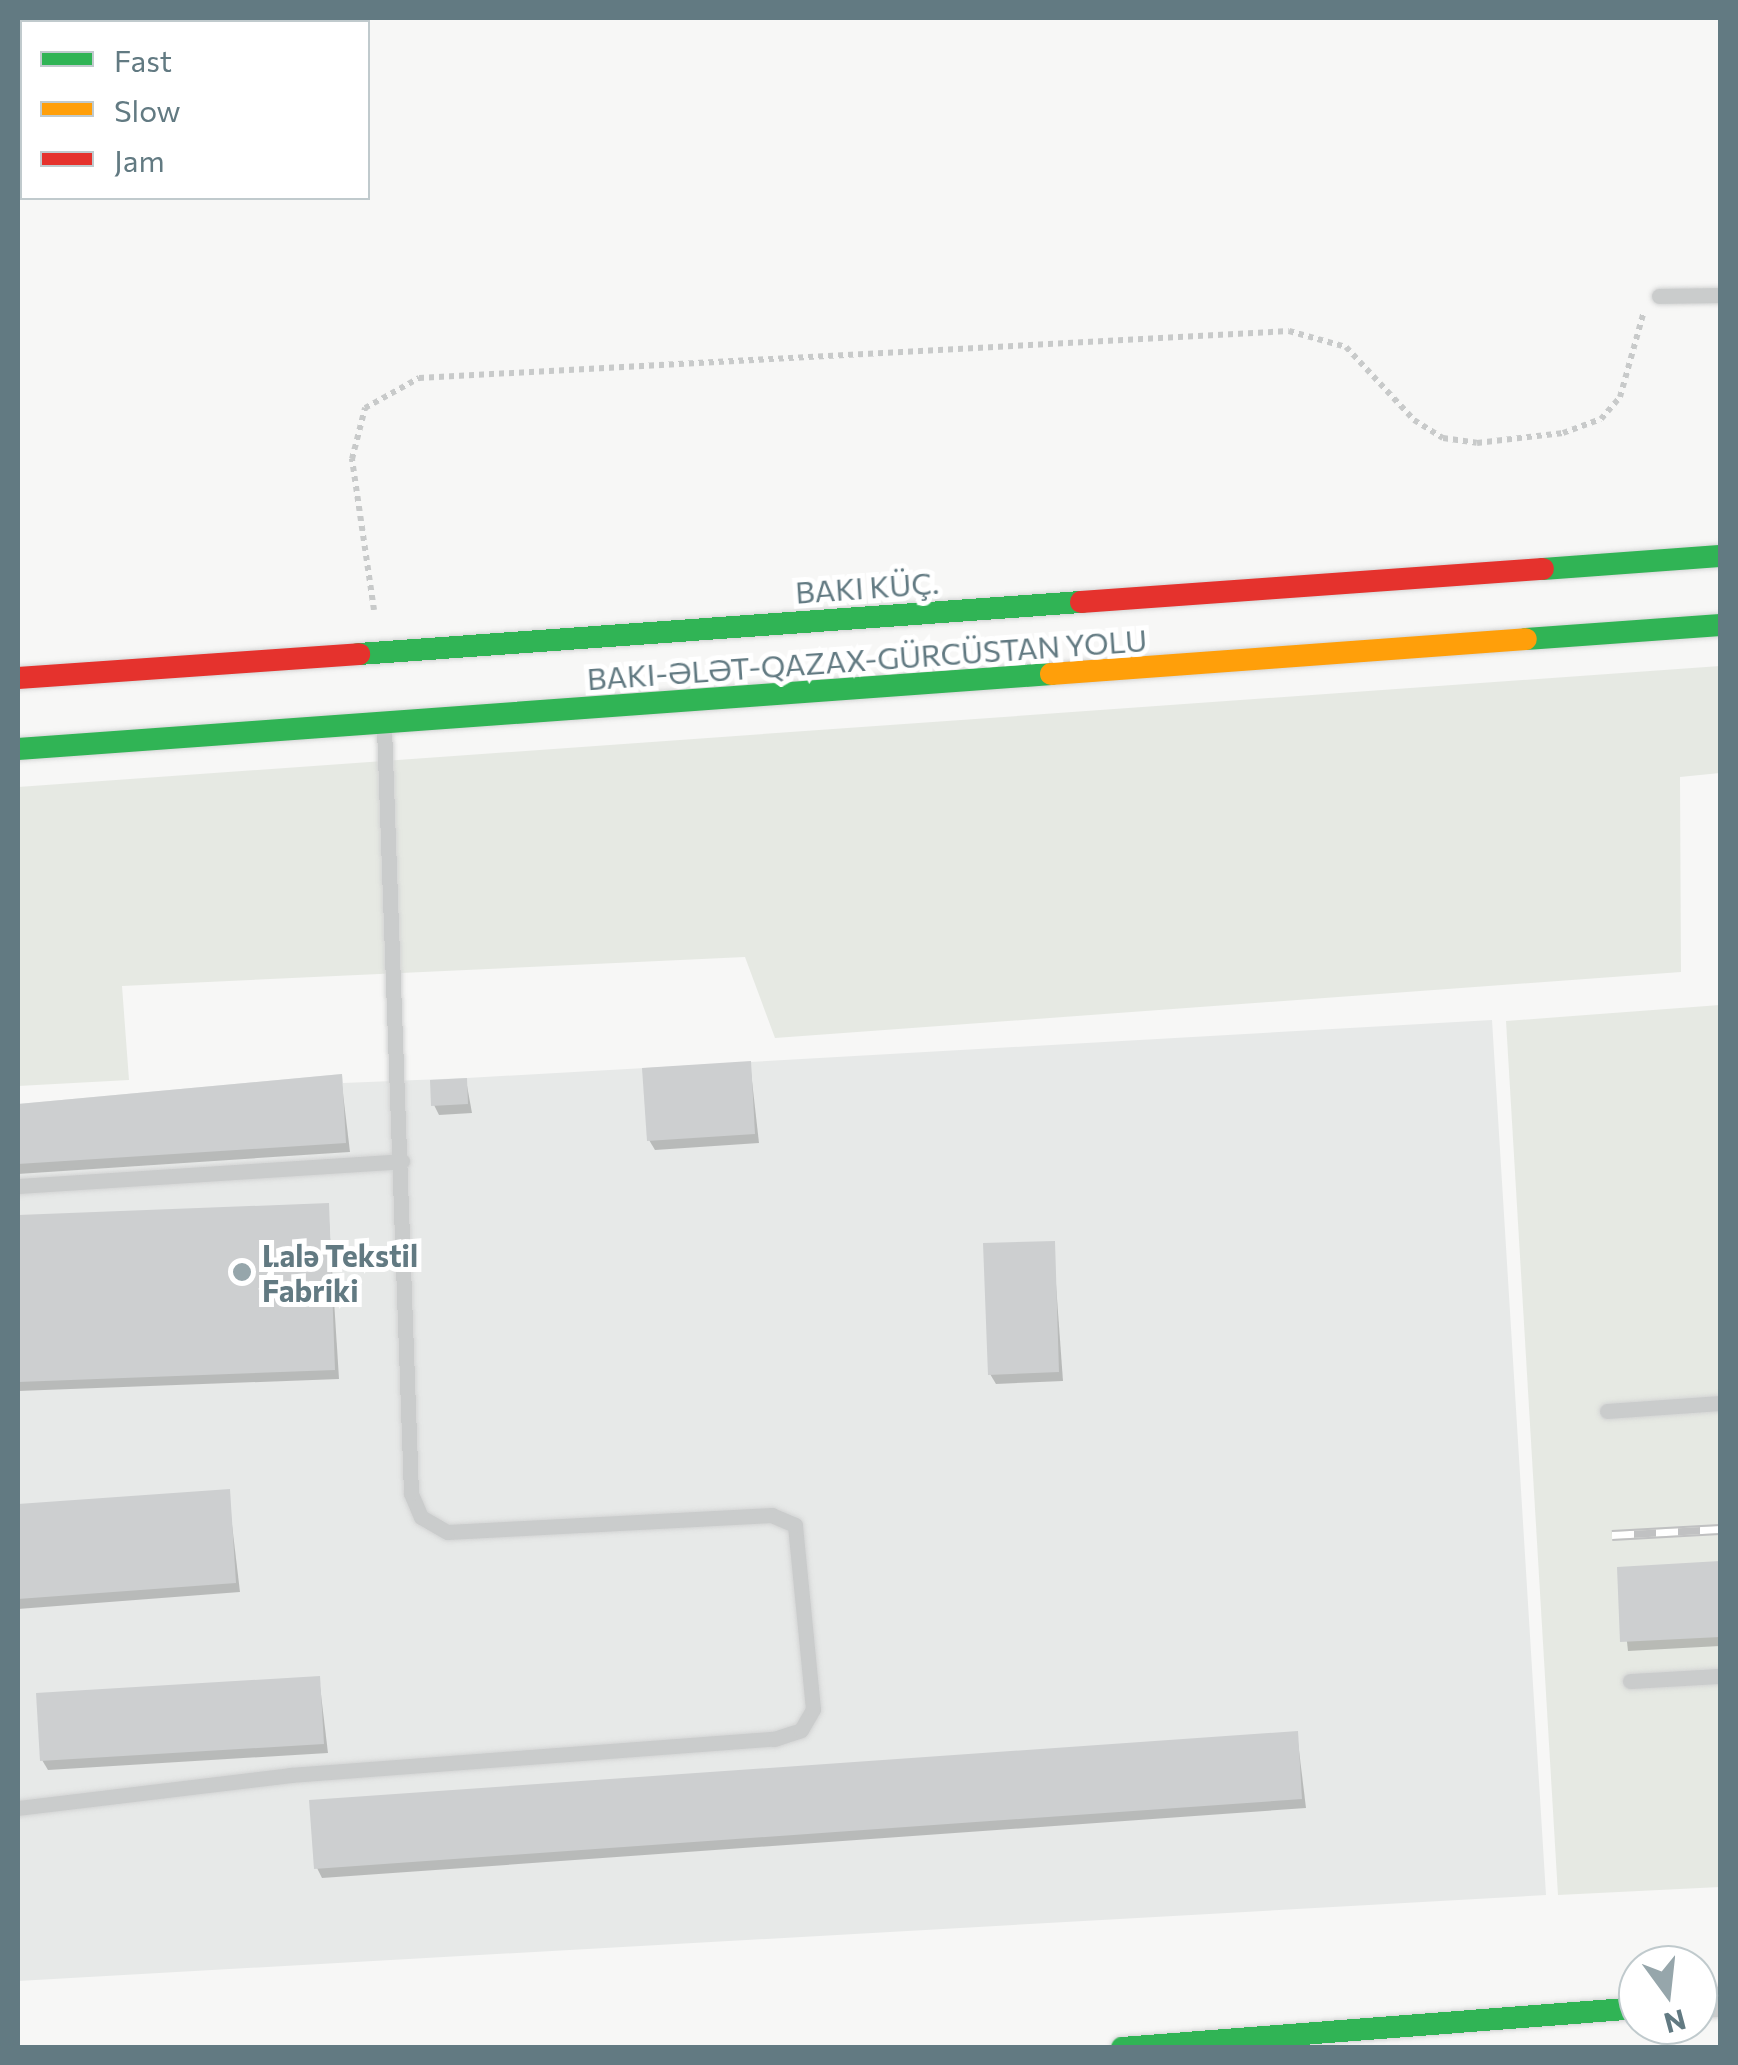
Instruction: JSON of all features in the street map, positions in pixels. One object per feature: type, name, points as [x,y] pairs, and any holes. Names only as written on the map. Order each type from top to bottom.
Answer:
[{"type":"main road","points":[[18,678],[1720,556]]},
{"type":"main road","points":[[18,750],[1720,624]]},
{"type":"main road","points":[[380,652],[384,725]]},
{"type":"main road","points":[[1122,2048],[1618,2010]]},
{"type":"lane","points":[[1659,296],[1720,295]]},
{"type":"lane","points":[[18,1808],[801,1730],[813,1709],[794,1525],[772,1515],[447,1532],[421,1517],[412,1493],[384,725]]},
{"type":"lane","points":[[18,1186],[402,1160]]},
{"type":"lane","points":[[1607,1411],[1720,1404]]},
{"type":"lane","points":[[1630,1681],[1720,1676]]},
{"type":"path","points":[[380,652],[352,459],[365,408],[418,378],[1289,332],[1346,346],[1414,420],[1443,438],[1476,443],[1563,433],[1601,419],[1620,396],[1637,318],[1659,296]]},
{"type":"shaded area","points":[[1720,666],[1720,773],[1680,777],[1681,972],[775,1038],[745,957],[122,986],[129,1080],[18,1086],[18,787]]},
{"type":"shaded area","points":[[1720,1005],[1720,1887],[1558,1895],[1506,1021]]},
{"type":"shaded area","name":"Lalə Tekstil Fabriki","points":[[1492,1020],[1546,1895],[18,1981],[18,1104],[342,1074],[343,1083],[467,1078]]},
{"type":"building","points":[[751,1061],[755,1134],[647,1141],[642,1068]]},
{"type":"building","points":[[342,1074],[346,1143],[18,1164],[18,1104]]},
{"type":"building","points":[[467,1078],[468,1104],[431,1106],[430,1080]]},
{"type":"building","points":[[329,1203],[335,1370],[18,1382],[18,1215]]},
{"type":"building","points":[[1055,1241],[1059,1372],[988,1375],[983,1243]]},
{"type":"building","points":[[230,1489],[236,1583],[18,1599],[18,1504]]},
{"type":"building","points":[[1720,1561],[1720,1637],[1620,1642],[1617,1567]]},
{"type":"building","points":[[320,1676],[324,1744],[40,1761],[36,1693]]},
{"type":"building","points":[[1298,1731],[1302,1799],[314,1869],[309,1800]]},
{"type":"railway","points":[[1612,1535],[1720,1529]]},
{"type":"traffic: fast","points":[[1543,569],[1720,556]]},
{"type":"traffic: fast","points":[[359,654],[1081,602]]},
{"type":"traffic: fast","points":[[1526,639],[1720,625]]},
{"type":"traffic: fast","points":[[18,749],[1051,674]]},
{"type":"traffic: fast","points":[[1122,2048],[1618,2010]]},
{"type":"traffic: slow","points":[[1051,674],[1526,639]]},
{"type":"traffic: jam","points":[[1081,602],[1543,569]]},
{"type":"traffic: jam","points":[[18,678],[359,654]]},
{"type":"place","name":"Lalə Tekstil Fabriki","points":[[242,1272]]}]
